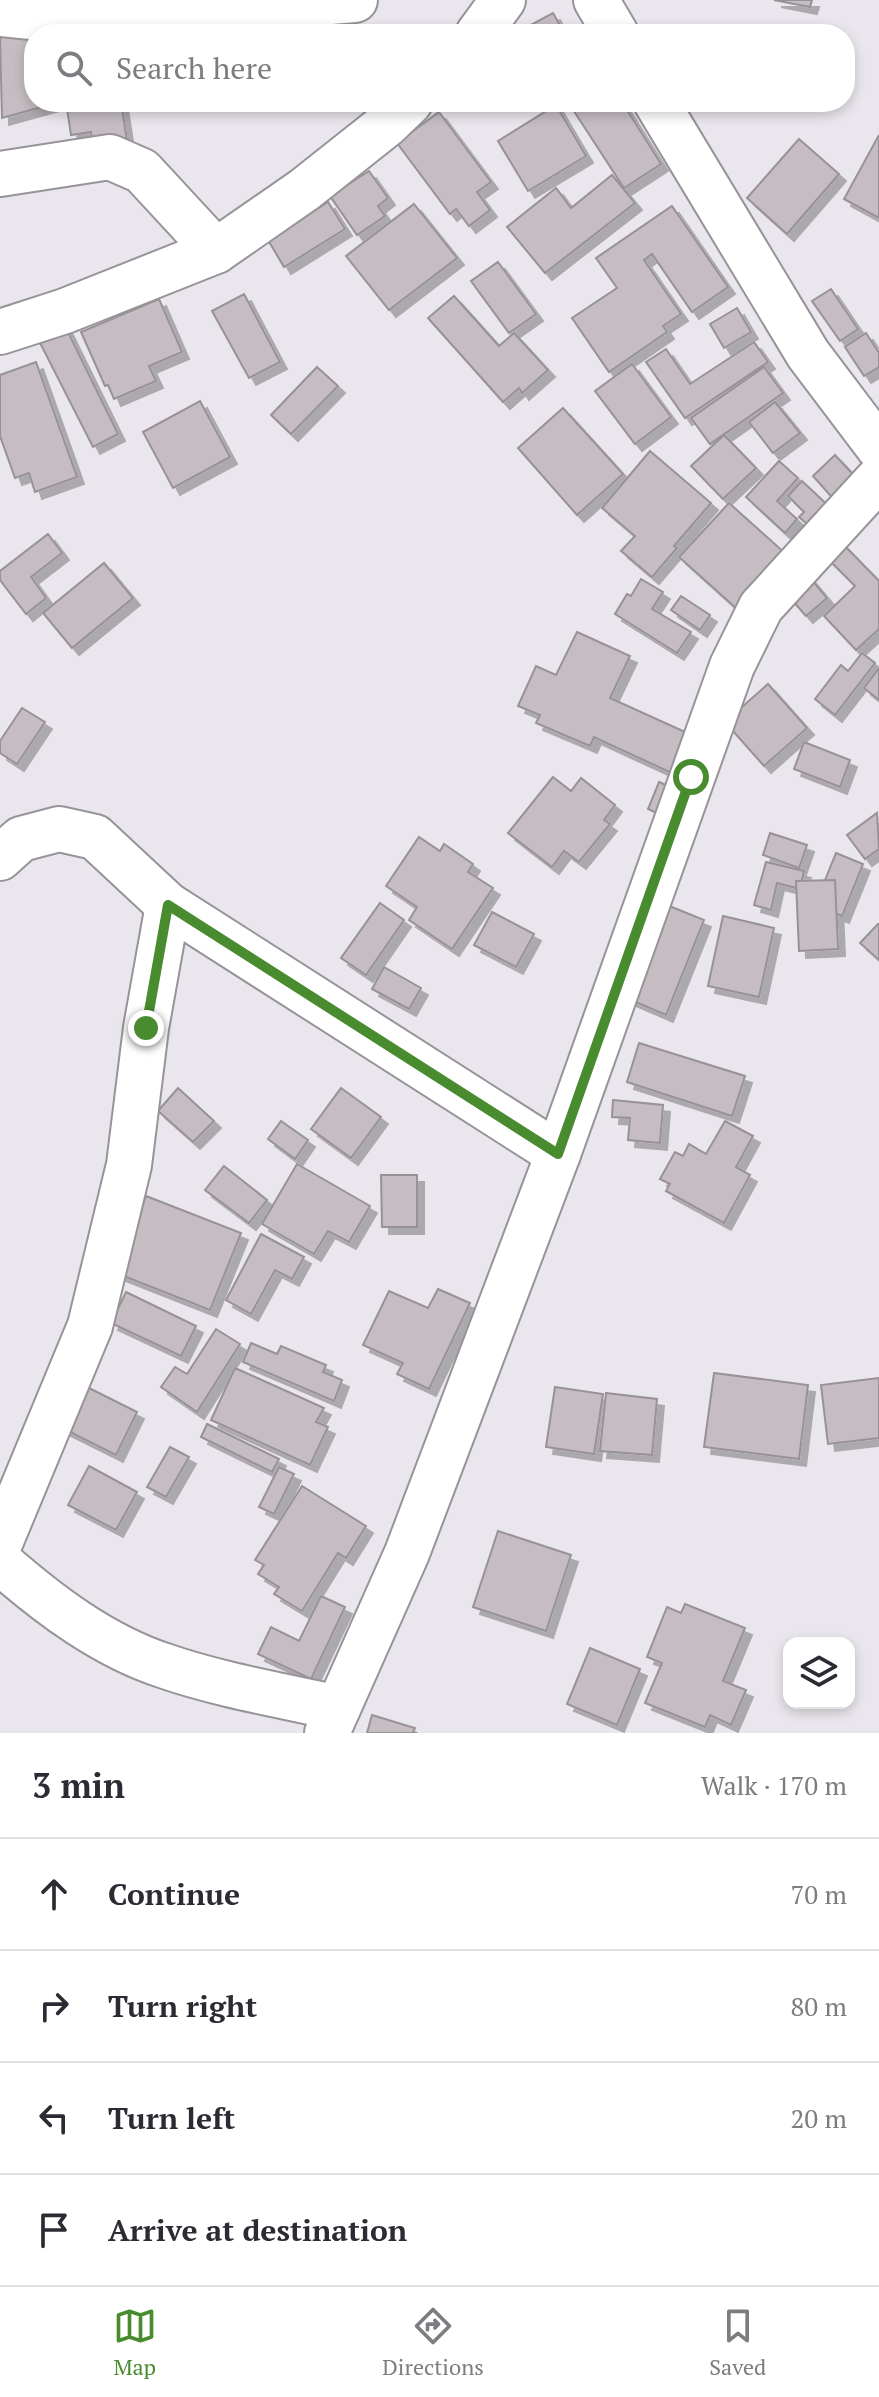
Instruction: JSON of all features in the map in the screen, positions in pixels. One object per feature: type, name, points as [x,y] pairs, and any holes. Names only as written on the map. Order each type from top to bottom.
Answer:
[{"type":"street","points":[[0,14],[80,22],[352,0]]},
{"type":"street","points":[[485,24],[503,0]]},
{"type":"street","points":[[596,0],[610,24]]},
{"type":"street","points":[[0,332],[65,311],[216,251],[304,190],[400,112]]},
{"type":"street","points":[[662,112],[808,354],[879,448]]},
{"type":"street","points":[[0,174],[110,157],[142,171],[216,251]]},
{"type":"street","points":[[0,1562],[30,1588],[98,1636],[163,1666],[332,1721],[407,1553],[558,1154],[732,666],[761,607],[879,478]]},
{"type":"street","points":[[0,858],[21,839],[59,829],[95,837],[168,905],[558,1154]]},
{"type":"street","points":[[0,1543],[90,1326],[129,1165],[146,1028],[168,905]]},
{"type":"building","points":[[774,0],[812,0],[810,7]]},
{"type":"building","points":[[553,13],[559,24],[533,24]]},
{"type":"building","points":[[24,31],[24,112],[2,118],[0,38]]},
{"type":"building","points":[[68,112],[123,112],[127,141],[93,146],[91,132],[71,135]]},
{"type":"building","points":[[439,112],[491,182],[477,192],[490,210],[469,226],[456,209],[450,214],[397,143]]},
{"type":"building","points":[[545,112],[560,112],[586,156],[528,191],[498,141]]},
{"type":"building","points":[[575,112],[628,112],[661,164],[624,188]]},
{"type":"building","points":[[879,135],[879,218],[844,199]]},
{"type":"building","points":[[799,139],[839,174],[787,234],[747,198]]},
{"type":"building","points":[[369,171],[388,198],[378,206],[385,216],[357,235],[330,196]]},
{"type":"building","points":[[612,175],[635,203],[545,273],[507,227],[556,188],[571,208]]},
{"type":"building","points":[[328,202],[345,229],[284,267],[268,240]]},
{"type":"building","points":[[414,204],[457,258],[389,310],[346,256]]},
{"type":"building","points":[[672,206],[728,287],[692,312],[652,254],[644,260],[681,314],[663,326],[667,332],[609,372],[572,318],[617,288],[596,258]]},
{"type":"building","points":[[498,262],[536,314],[509,333],[471,281]]},
{"type":"building","points":[[831,289],[858,329],[840,341],[812,301]]},
{"type":"building","points":[[244,294],[280,362],[249,378],[212,311]]},
{"type":"building","points":[[454,296],[499,346],[514,333],[548,370],[522,393],[519,388],[503,402],[428,318]]},
{"type":"building","points":[[159,299],[182,352],[149,366],[156,381],[114,399],[81,332]]},
{"type":"building","points":[[737,308],[751,332],[724,348],[710,324]]},
{"type":"building","points":[[64,324],[118,434],[93,447],[37,337]]},
{"type":"building","points":[[866,333],[879,353],[879,367],[864,376],[845,347]]},
{"type":"building","points":[[754,342],[768,362],[685,418],[646,362],[666,349],[690,384]]},
{"type":"building","points":[[36,362],[77,477],[35,492],[29,473],[15,478],[0,436],[0,375]]},
{"type":"building","points":[[632,364],[671,417],[635,444],[595,391]]},
{"type":"building","points":[[317,367],[338,386],[291,434],[271,415]]},
{"type":"building","points":[[764,367],[783,393],[710,444],[691,418]]},
{"type":"building","points":[[200,401],[230,457],[173,488],[143,432]]},
{"type":"building","points":[[775,402],[800,433],[773,453],[749,422]]},
{"type":"building","points":[[563,408],[623,474],[577,515],[518,448]]},
{"type":"building","points":[[724,435],[756,468],[723,499],[691,466]]},
{"type":"building","points":[[650,451],[711,503],[652,577],[621,551],[635,536],[602,508]]},
{"type":"building","points":[[835,455],[860,482],[837,503],[813,476]]},
{"type":"building","points":[[779,461],[798,478],[777,501],[797,519],[785,533],[746,497]]},
{"type":"building","points":[[802,481],[833,510],[814,530],[799,517],[804,512],[788,496]]},
{"type":"building","points":[[729,503],[787,555],[737,609],[679,557]]},
{"type":"building","points":[[48,534],[62,553],[31,577],[46,598],[26,614],[0,580],[0,571]]},
{"type":"building","points":[[839,540],[879,581],[879,629],[856,650],[824,616],[855,586],[824,555]]},
{"type":"building","points":[[104,563],[133,598],[72,648],[43,613]]},
{"type":"building","points":[[806,573],[827,598],[806,616],[785,592]]},
{"type":"building","points":[[641,579],[663,592],[652,609],[691,632],[677,653],[615,614]]},
{"type":"building","points":[[681,596],[710,615],[700,630],[671,610]]},
{"type":"building","points":[[577,632],[630,656],[610,698],[694,736],[676,775],[594,737],[590,746],[536,723],[540,715],[518,706],[536,666],[556,675]]},
{"type":"building","points":[[862,653],[875,663],[835,715],[815,699],[841,665],[848,671]]},
{"type":"building","points":[[879,668],[879,700],[864,688]]},
{"type":"building","points":[[768,684],[807,728],[764,766],[725,722]]},
{"type":"building","points":[[22,708],[45,722],[17,764],[0,753],[0,741]]},
{"type":"building","points":[[804,742],[850,760],[840,787],[794,769]]},
{"type":"building","points":[[553,777],[571,791],[581,778],[615,805],[604,820],[610,824],[579,862],[564,851],[552,867],[508,833]]},
{"type":"building","points":[[659,782],[679,791],[667,818],[648,809]]},
{"type":"building","points":[[877,813],[879,849],[865,859],[847,835]]},
{"type":"building","points":[[770,833],[807,845],[799,868],[763,855]]},
{"type":"building","points":[[419,837],[440,851],[444,844],[473,864],[468,872],[493,888],[452,949],[409,920],[417,907],[386,886]]},
{"type":"building","points":[[836,853],[863,864],[842,916],[815,905]]},
{"type":"building","points":[[766,862],[804,871],[800,889],[777,883],[771,910],[754,905]]},
{"type":"building","points":[[835,880],[838,949],[799,951],[796,881]]},
{"type":"building","points":[[380,903],[404,920],[366,975],[341,958]]},
{"type":"building","points":[[667,905],[704,920],[666,1015],[629,999]]},
{"type":"building","points":[[492,912],[534,934],[516,967],[474,945]]},
{"type":"building","points":[[723,916],[774,928],[759,997],[708,986]]},
{"type":"building","points":[[879,924],[879,960],[860,943]]},
{"type":"building","points":[[384,967],[421,988],[409,1009],[372,989]]},
{"type":"building","points":[[639,1043],[745,1076],[732,1116],[627,1082]]},
{"type":"building","points":[[178,1088],[214,1121],[193,1142],[158,1111]]},
{"type":"building","points":[[341,1088],[381,1117],[351,1158],[311,1129]]},
{"type":"building","points":[[613,1100],[663,1105],[660,1143],[628,1140],[630,1118],[612,1117]]},
{"type":"building","points":[[281,1121],[308,1140],[295,1159],[268,1139]]},
{"type":"building","points":[[725,1121],[753,1136],[736,1167],[750,1175],[724,1223],[666,1191],[670,1184],[660,1179],[675,1152],[683,1156],[689,1144],[706,1154]]},
{"type":"building","points":[[297,1164],[370,1206],[349,1242],[328,1231],[314,1254],[262,1224]]},
{"type":"building","points":[[224,1166],[267,1200],[249,1223],[205,1190]]},
{"type":"building","points":[[381,1175],[417,1175],[417,1227],[382,1227]]},
{"type":"building","points":[[146,1196],[241,1233],[210,1310],[116,1273]]},
{"type":"building","points":[[261,1234],[304,1257],[292,1279],[275,1270],[251,1314],[226,1300]]},
{"type":"building","points":[[438,1289],[470,1303],[429,1389],[397,1374],[403,1363],[363,1345],[389,1291],[428,1308]]},
{"type":"building","points":[[126,1292],[196,1326],[181,1356],[111,1323]]},
{"type":"building","points":[[216,1329],[240,1344],[197,1412],[161,1387],[175,1367],[187,1374]]},
{"type":"building","points":[[251,1343],[277,1354],[281,1346],[326,1365],[323,1372],[342,1380],[334,1401],[243,1362]]},
{"type":"building","points":[[235,1368],[324,1408],[316,1422],[328,1427],[310,1465],[211,1420]]},
{"type":"building","points":[[714,1373],[808,1385],[799,1459],[704,1447]]},
{"type":"building","points":[[879,1378],[879,1438],[828,1444],[821,1385]]},
{"type":"building","points":[[83,1385],[137,1412],[116,1455],[62,1428]]},
{"type":"building","points":[[555,1387],[603,1394],[594,1454],[546,1447]]},
{"type":"building","points":[[606,1393],[657,1399],[652,1455],[600,1451]]},
{"type":"building","points":[[207,1424],[279,1459],[272,1472],[201,1437]]},
{"type":"building","points":[[170,1447],[189,1457],[166,1497],[147,1487]]},
{"type":"building","points":[[89,1466],[137,1492],[116,1530],[68,1505]]},
{"type":"building","points":[[279,1467],[294,1474],[274,1514],[259,1507]]},
{"type":"building","points":[[302,1486],[366,1526],[346,1558],[338,1553],[302,1611],[274,1594],[279,1587],[258,1574],[264,1565],[255,1560]]},
{"type":"building","points":[[498,1531],[571,1555],[546,1631],[473,1607]]},
{"type":"building","points":[[321,1596],[345,1607],[311,1679],[258,1654],[271,1627],[299,1641]]},
{"type":"building","points":[[685,1604],[745,1628],[723,1681],[746,1690],[731,1725],[710,1715],[705,1727],[645,1703],[662,1663],[647,1657],[667,1607],[681,1613]]},
{"type":"building","points":[[590,1648],[640,1669],[617,1725],[567,1704]]},
{"type":"building","points":[[372,1715],[415,1728],[413,1732],[417,1733],[367,1733]]},
{"type":"route","points":[[146,1028],[168,905],[558,1154],[691,777]]}]
